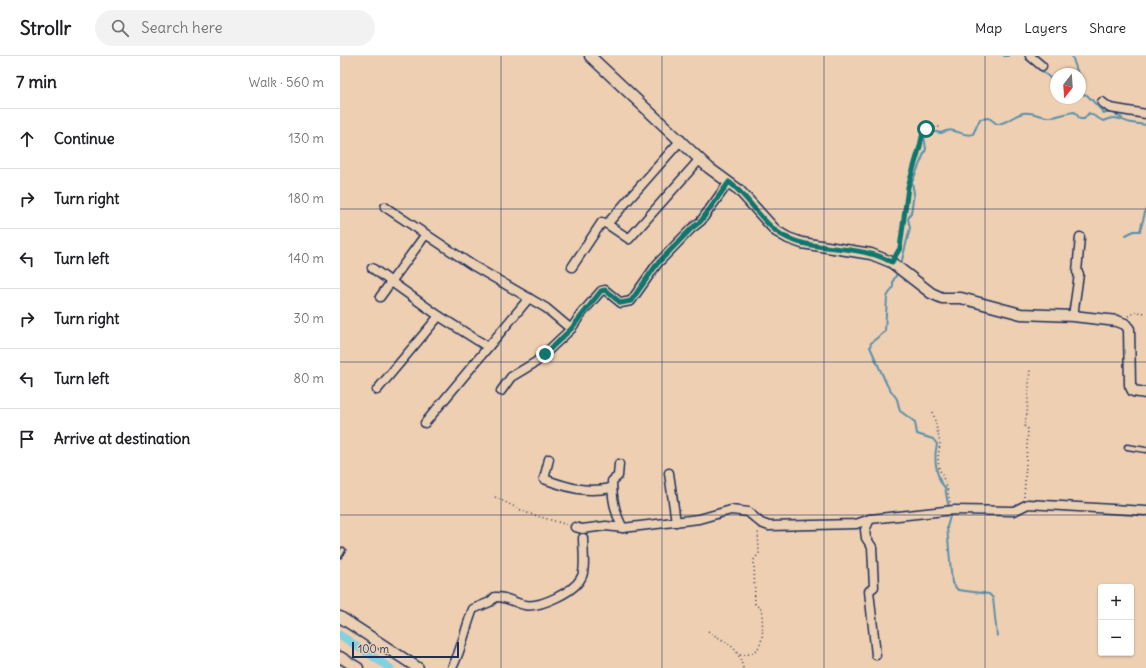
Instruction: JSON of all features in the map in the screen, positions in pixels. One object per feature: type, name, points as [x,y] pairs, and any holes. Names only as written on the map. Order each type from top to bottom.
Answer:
[{"type":"street","points":[[590,56],[709,168],[740,190],[776,231],[788,238],[802,243],[871,254],[892,262],[931,293],[942,298],[961,298],[1020,314],[1073,316],[1117,321],[1125,324],[1129,329],[1130,385],[1133,391],[1146,394]]},
{"type":"street","points":[[1030,56],[1042,66]]},
{"type":"street","points":[[1102,102],[1110,108],[1146,114]]},
{"type":"street","points":[[607,224],[681,140]]},
{"type":"street","points":[[572,267],[602,222],[629,239],[700,159]]},
{"type":"street","points":[[501,391],[510,377],[536,362],[571,329],[601,291],[605,290],[621,303],[631,301],[657,264],[691,229],[701,221],[729,182]]},
{"type":"street","points":[[385,207],[472,265],[546,308],[571,329]]},
{"type":"street","points":[[380,297],[426,234]]},
{"type":"street","points":[[1073,316],[1079,274],[1077,272],[1080,237]]},
{"type":"street","points":[[372,268],[439,316],[488,347]]},
{"type":"street","points":[[425,423],[529,298]]},
{"type":"street","points":[[377,390],[439,316]]},
{"type":"street","points":[[549,459],[544,479],[583,490],[612,488]]},
{"type":"street","points":[[619,464],[618,476],[612,481],[612,488],[616,516],[623,528]]},
{"type":"street","points":[[669,473],[676,522]]},
{"type":"street","points":[[574,527],[582,529],[606,526],[623,528],[699,519],[731,510],[748,512],[761,523],[769,526],[856,524],[870,519],[954,510],[1014,511],[1028,504],[1146,512]]},
{"type":"street","points":[[870,519],[865,530],[866,538],[872,547],[874,587],[869,591],[876,655]]},
{"type":"street","points":[[452,668],[458,656],[465,629],[473,609],[490,602],[495,597],[502,596],[526,606],[546,603],[572,588],[581,578],[583,573],[584,538]]},
{"type":"street","points":[[340,617],[418,668]]},
{"type":"street","points":[[340,656],[358,668]]},
{"type":"lane","points":[[1127,447],[1146,450]]},
{"type":"lane","points":[[340,555],[343,550]]},
{"type":"path","points":[[892,262],[900,248],[908,187],[923,132],[926,129],[940,127]]},
{"type":"path","points":[[1117,321],[1136,312],[1146,313]]},
{"type":"path","points":[[1023,507],[1028,429],[1024,426],[1027,414],[1030,369]]},
{"type":"path","points":[[932,412],[940,443],[938,458],[939,468],[942,479],[947,487],[950,504],[954,510]]},
{"type":"path","points":[[495,498],[526,513],[574,527]]},
{"type":"path","points":[[740,655],[749,655],[759,648],[762,642],[762,610],[755,604],[754,560],[760,553],[758,530],[762,527],[769,526]]},
{"type":"path","points":[[708,631],[731,645],[740,655],[743,668]]},
{"type":"waterway","points":[[1025,56],[1034,64]]},
{"type":"waterway","points":[[1072,56],[1076,68]]},
{"type":"waterway","points":[[1037,67],[1050,78]]},
{"type":"waterway","points":[[1086,95],[1104,113],[1113,113],[1122,118]]},
{"type":"waterway","points":[[901,264],[910,228],[908,219],[911,213],[914,193],[912,182],[926,149],[924,136],[927,133],[934,131],[941,133],[951,130],[969,135],[973,134],[980,119],[989,118],[997,124],[1000,124],[1023,113],[1051,117],[1075,112],[1080,119],[1084,119],[1089,113],[1103,121],[1115,118],[1146,125]]},
{"type":"waterway","points":[[1126,235],[1134,231],[1140,231],[1146,209]]},
{"type":"waterway","points":[[898,272],[893,281],[893,287],[887,297],[885,331],[871,343],[870,347],[887,385],[897,399],[900,411],[915,422],[917,434],[933,439],[937,444],[935,458],[936,467],[940,481],[945,488],[949,506]]},
{"type":"waterway","points":[[951,513],[947,527],[952,583],[958,590],[989,594],[993,598],[997,636]]},
{"type":"waterway","points":[[340,635],[390,668]]},
{"type":"route","points":[[545,354],[571,329],[601,291],[605,290],[621,303],[631,301],[650,277],[657,264],[691,229],[701,221],[729,182],[740,190],[776,231],[788,238],[802,243],[871,254],[892,262],[900,248],[908,187],[923,132],[926,129]]}]
